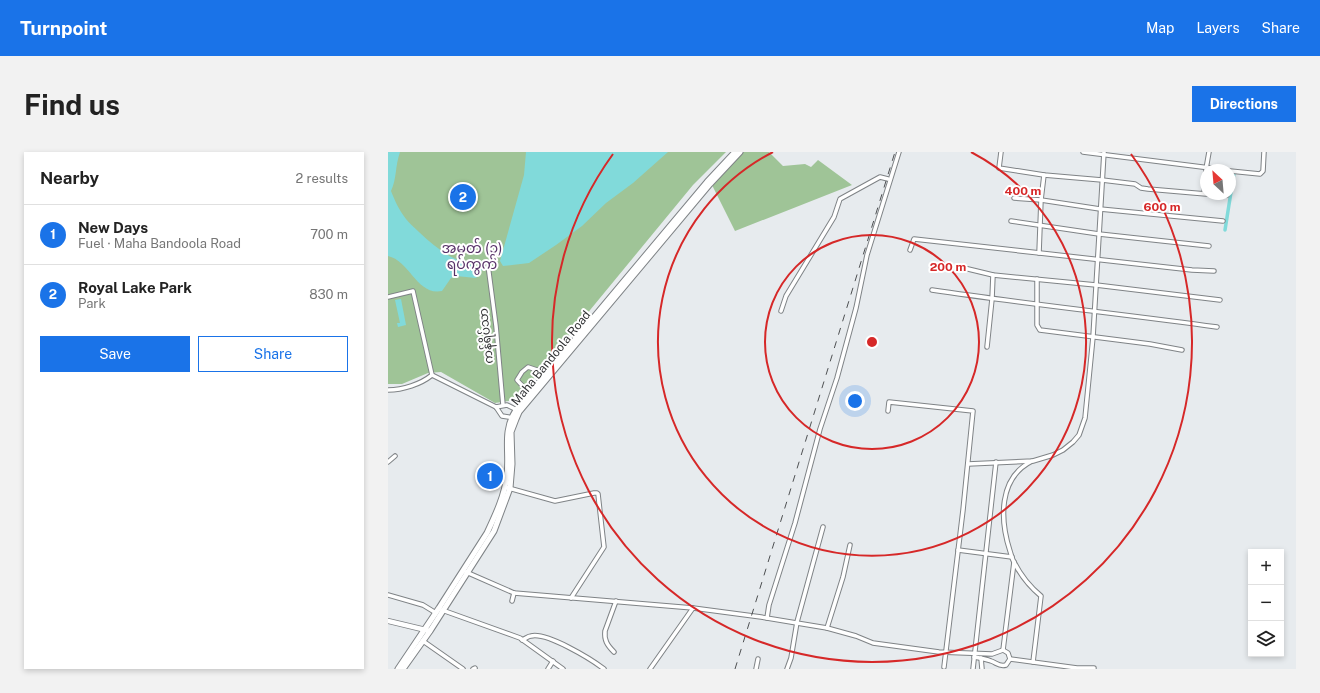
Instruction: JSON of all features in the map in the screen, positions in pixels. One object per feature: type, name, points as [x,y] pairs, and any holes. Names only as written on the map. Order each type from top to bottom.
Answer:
[{"type":"main road","name":"Maha Bandoola Road","points":[[398,669],[427,631],[466,572],[487,533],[508,488],[507,431],[513,418],[529,393],[707,182],[735,152]]},
{"type":"main road","name":"Maha Bandoola Road","points":[[518,411],[710,184],[740,152]]},
{"type":"main road","name":"Maha Bandoola Road","points":[[403,669],[423,641],[427,631]]},
{"type":"street","points":[[767,618],[769,605],[795,523],[818,436],[847,343],[867,255],[899,152]]},
{"type":"street","points":[[1001,152],[999,168],[1135,184],[1140,188],[1148,190],[1200,193]]},
{"type":"street","points":[[1083,152],[1104,153],[1200,168]]},
{"type":"street","points":[[1207,164],[1209,152]]},
{"type":"street","points":[[1236,171],[1260,174],[1263,171],[1264,152]]},
{"type":"street","points":[[968,464],[1033,460],[1053,455],[1074,442],[1079,435],[1085,418],[1093,337],[1104,153]]},
{"type":"street","points":[[1040,253],[1041,200],[1044,174]]},
{"type":"street","points":[[781,311],[786,296],[834,217],[840,199],[880,177],[888,179]]},
{"type":"street","points":[[1014,198],[1041,200],[1100,209],[1223,221]]},
{"type":"street","points":[[1012,221],[1099,234],[1209,246]]},
{"type":"street","points":[[910,250],[914,239],[1214,272]]},
{"type":"street","name":"ကန်ရိပ်သာ","points":[[488,265],[496,326],[503,405]]},
{"type":"street","points":[[964,268],[993,275],[1096,285],[1220,300]]},
{"type":"street","points":[[987,346],[993,275]]},
{"type":"street","points":[[1037,279],[1037,325],[1040,330],[1150,344],[1182,350]]},
{"type":"street","points":[[932,290],[992,299],[1037,303],[1217,327]]},
{"type":"street","points":[[388,297],[413,291],[432,375]]},
{"type":"street","points":[[529,393],[517,380],[522,372],[528,367],[546,373]]},
{"type":"street","points":[[388,390],[397,390],[410,386],[432,375]]},
{"type":"street","points":[[432,375],[496,407],[502,416],[513,418]]},
{"type":"street","points":[[888,411],[889,402],[973,411],[944,667]]},
{"type":"street","points":[[496,407],[509,405],[518,411]]},
{"type":"street","points":[[388,462],[395,456]]},
{"type":"street","points":[[1033,460],[1026,464],[1016,474],[1007,489],[1004,502],[1006,537],[1014,562],[1033,590],[1040,596],[1033,662]]},
{"type":"street","points":[[973,669],[996,462]]},
{"type":"street","points":[[508,488],[556,501],[594,493],[598,494],[604,547],[571,598]]},
{"type":"street","points":[[787,669],[791,658],[797,622],[823,527]]},
{"type":"street","points":[[827,628],[843,577],[850,545]]},
{"type":"street","points":[[958,550],[1012,556]]},
{"type":"street","points":[[1003,650],[1014,562]]},
{"type":"street","points":[[466,572],[514,593],[693,608],[797,622],[856,636],[873,643],[946,653],[974,655],[992,654],[1003,650]]},
{"type":"street","points":[[512,601],[514,593]]},
{"type":"street","points":[[388,595],[423,605],[522,640],[563,669]]},
{"type":"street","points":[[614,652],[607,644],[604,636],[616,601]]},
{"type":"street","points":[[650,669],[693,608]]},
{"type":"street","points":[[388,621],[427,631]]},
{"type":"street","points":[[522,640],[531,636],[547,638],[573,649],[604,669]]},
{"type":"street","points":[[423,641],[463,669]]},
{"type":"street","points":[[1003,650],[1008,653],[1010,659]]},
{"type":"street","points":[[974,655],[992,661],[1001,668],[1006,665],[1010,659]]},
{"type":"street","points":[[981,658],[982,669]]},
{"type":"street","points":[[756,669],[758,659]]},
{"type":"street","points":[[1010,659],[1077,668],[1094,668]]},
{"type":"street","points":[[548,669],[552,661]]},
{"type":"green space","points":[[388,152],[726,152],[693,185],[516,400],[495,403],[441,372],[428,373],[402,384],[388,384]]},
{"type":"green space","points":[[742,152],[769,152],[783,166],[805,164],[811,167],[818,160],[852,185],[735,231],[711,183]]},
{"type":"water","points":[[388,152],[400,152],[391,191],[404,216],[440,250],[464,263],[482,267],[482,270],[476,278],[456,276],[451,278],[442,291],[433,291],[420,283],[396,259],[388,256]]},
{"type":"water","points":[[526,152],[668,152],[633,183],[606,203],[582,226],[556,245],[529,263],[503,266],[500,261],[524,175]]},
{"type":"water","points":[[401,299],[406,325],[398,327],[397,323],[400,323],[395,300]]},
{"type":"waterway","points":[[1225,230],[1230,200]]},
{"type":"railway","points":[[735,669],[895,152]]},
{"type":"place","name":"Royal Lake Park","points":[[463,197]]},
{"type":"place","name":"New Days","points":[[490,476]]},
{"type":"district","name":"အမှတ် (၃) ရပ်ကွက်","points":[[472,256]]}]
